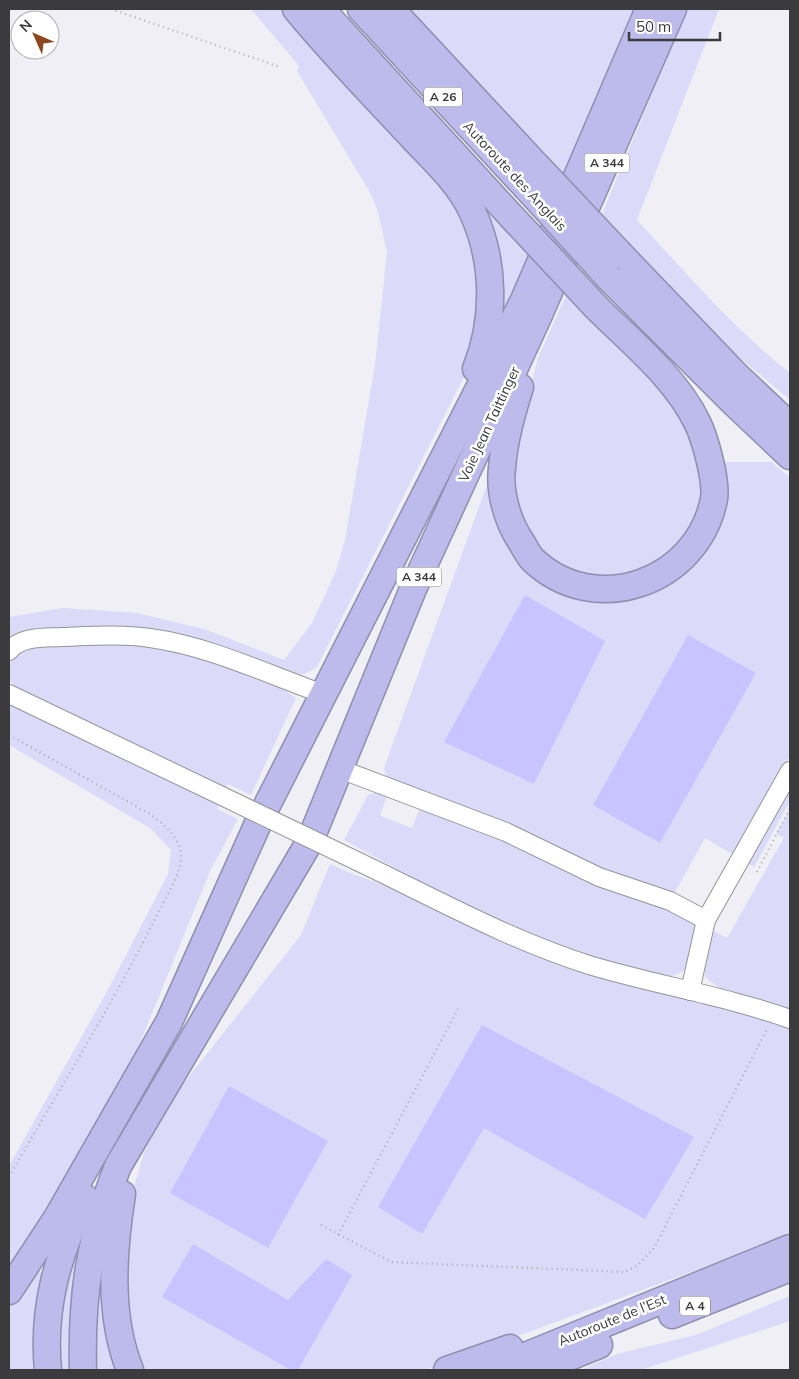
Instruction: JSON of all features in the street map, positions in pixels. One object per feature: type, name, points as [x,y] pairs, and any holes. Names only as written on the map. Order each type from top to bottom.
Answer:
[{"type":"highway","points":[[296,9],[330,50],[450,178],[472,210],[486,249],[491,307],[477,367],[462,400],[450,448]]},
{"type":"highway","points":[[321,9],[511,216],[671,384],[696,420],[707,446],[714,497],[705,524],[695,545],[676,565],[650,581],[616,589],[586,588],[555,575],[532,558],[513,529],[503,498],[501,469],[512,412],[531,351],[540,334],[538,317]]},
{"type":"highway","name":"Autoroute des Anglais","points":[[361,9],[530,175],[621,255],[736,375],[790,426]]},
{"type":"highway","name":"Autoroute des Anglais","points":[[391,9],[530,175],[609,278],[790,456]]},
{"type":"highway","name":"Voie Jean Taittinger","points":[[169,1022],[260,819],[524,300],[650,9]]},
{"type":"highway","name":"Voie Jean Taittinger","points":[[162,1087],[310,841],[413,589],[538,317],[673,9]]},
{"type":"highway","points":[[9,1291],[57,1218],[169,1022]]},
{"type":"highway","points":[[48,1370],[46,1336],[48,1310],[57,1266],[84,1200],[157,1063],[169,1022]]},
{"type":"highway","points":[[83,1370],[83,1296],[88,1262],[106,1196],[125,1152],[162,1087]]},
{"type":"highway","points":[[130,1370],[118,1329],[115,1273],[116,1228],[122,1192],[136,1151],[162,1087]]},
{"type":"highway","name":"Autoroute de l’Est","points":[[491,1370],[790,1248]]},
{"type":"highway","name":"Autoroute de l’Est","points":[[537,1370],[790,1268]]},
{"type":"highway","points":[[447,1370],[608,1312],[654,1303]]},
{"type":"street","points":[[9,651],[23,641],[38,639],[84,636],[148,637],[214,654],[323,694]]},
{"type":"street","points":[[9,694],[541,948],[589,965],[783,1016]]},
{"type":"street","points":[[340,769],[506,832],[599,877],[670,901],[706,920]]},
{"type":"street","points":[[690,991],[706,920],[790,771]]},
{"type":"path","points":[[111,9],[280,67]]},
{"type":"path","points":[[9,735],[150,814],[163,824],[172,835],[179,845],[181,856],[171,886],[134,962],[9,1177]]},
{"type":"path","points":[[757,872],[790,808]]},
{"type":"path","points":[[338,1235],[459,1007]]},
{"type":"path","points":[[321,1225],[391,1262],[625,1272],[638,1265],[654,1248],[783,1016]]},
{"type":"shaded area","points":[[251,9],[281,9],[419,159],[451,197],[468,223],[477,255],[483,320],[467,371],[318,665],[311,670],[304,674],[288,674],[185,638],[9,643],[9,617],[63,608],[137,613],[207,630],[284,660],[312,623],[336,571],[345,540],[375,365],[387,252],[378,212],[371,194],[297,71],[299,66]]},
{"type":"shaded area","points":[[409,9],[637,9],[566,176],[491,99]]},
{"type":"shaded area","points":[[687,9],[719,9],[637,220],[729,319],[790,373],[790,400],[733,352],[602,214]]},
{"type":"shaded area","points":[[423,137],[531,252],[496,329],[498,291]]},
{"type":"shaded area","points":[[568,291],[660,388],[681,416],[704,474],[702,512],[687,543],[652,568],[617,578],[590,578],[568,572],[545,555],[528,534],[518,514],[513,486],[514,454],[538,358]]},
{"type":"shaded area","points":[[714,451],[726,462],[772,462],[790,478],[790,756],[734,855],[705,838],[674,894],[646,890],[386,776],[384,768],[491,474],[494,501],[568,592],[700,551]]},
{"type":"shaded area","points":[[124,636],[213,659],[256,676],[296,698],[251,795],[228,784],[226,788],[15,689],[9,678],[9,666],[13,654],[27,646]]},
{"type":"shaded area","points":[[9,702],[220,804],[217,809],[238,819],[210,871],[131,1065],[48,1213],[9,1268],[9,1166],[109,988],[168,874],[171,850],[150,828],[9,745]]},
{"type":"shaded area","points":[[790,784],[790,801],[754,867],[746,862]]},
{"type":"shaded area","points":[[377,792],[387,795],[380,816],[412,828],[420,808],[487,832],[617,893],[645,899],[695,920],[695,943],[688,966],[680,973],[663,978],[563,950],[461,904],[344,840],[368,795]]},
{"type":"shaded area","points":[[790,809],[790,1013],[723,991],[705,977],[704,967],[710,929],[727,938],[784,838],[776,834]]},
{"type":"shaded area","points":[[330,864],[352,874],[759,1015],[790,1028],[790,1232],[721,1261],[425,1370],[140,1370],[125,1325],[128,1207],[144,1153],[172,1098],[301,935]]},
{"type":"shaded area","points":[[110,1232],[125,1370],[98,1370],[97,1318]]},
{"type":"shaded area","points":[[72,1242],[82,1245],[75,1370],[54,1370],[59,1282]]},
{"type":"shaded area","points":[[33,1268],[48,1276],[40,1370],[9,1370],[9,1305]]},
{"type":"shaded area","points":[[790,1296],[790,1321],[641,1370],[581,1370],[617,1354],[696,1335]]},
{"type":"water","points":[[525,595],[605,641],[534,784],[444,742]]},
{"type":"water","points":[[688,635],[756,673],[660,843],[593,805]]},
{"type":"water","points":[[482,1025],[694,1137],[645,1219],[484,1128],[422,1234],[378,1207]]},
{"type":"water","points":[[229,1086],[328,1141],[268,1248],[170,1193]]},
{"type":"water","points":[[193,1244],[288,1300],[326,1259],[352,1275],[298,1370],[291,1370],[162,1297]]}]
